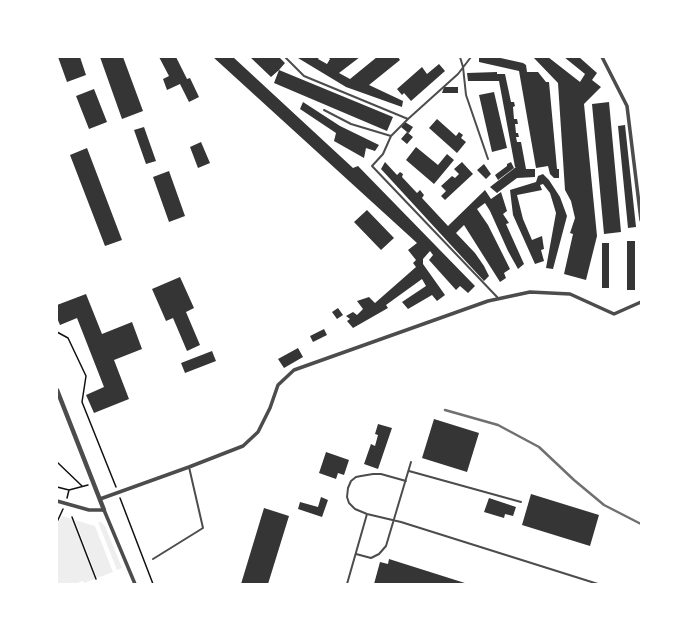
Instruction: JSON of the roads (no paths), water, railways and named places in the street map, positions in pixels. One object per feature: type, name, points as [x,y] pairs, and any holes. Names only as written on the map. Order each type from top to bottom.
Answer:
[{"type":"street","points":[[602,57],[627,106],[641,220]]},
{"type":"street","points":[[100,499],[243,446],[258,432],[270,408],[278,385],[294,370],[498,298],[530,292],[570,294],[614,314],[641,302]]},
{"type":"street","points":[[57,390],[135,584]]},
{"type":"street","points":[[57,501],[89,510],[104,510]]},
{"type":"lane","points":[[285,57],[304,76],[408,120]]},
{"type":"lane","points":[[460,57],[463,67],[466,96],[488,159]]},
{"type":"lane","points":[[471,57],[458,74],[391,136],[383,154],[372,166],[498,298]]},
{"type":"lane","points":[[324,110],[351,124],[391,136]]},
{"type":"lane","points":[[356,554],[372,558],[379,554],[386,546],[411,462]]},
{"type":"lane","points":[[153,559],[203,528],[189,467]]},
{"type":"lane","points":[[409,471],[521,502]]},
{"type":"lane","points":[[406,481],[381,474],[356,477],[351,481],[348,488],[347,497],[349,503],[355,509],[367,514],[394,520],[598,584]]},
{"type":"lane","points":[[347,584],[367,514]]},
{"type":"railway","points":[[445,410],[498,425],[539,447],[574,480],[604,505],[641,524]]}]
